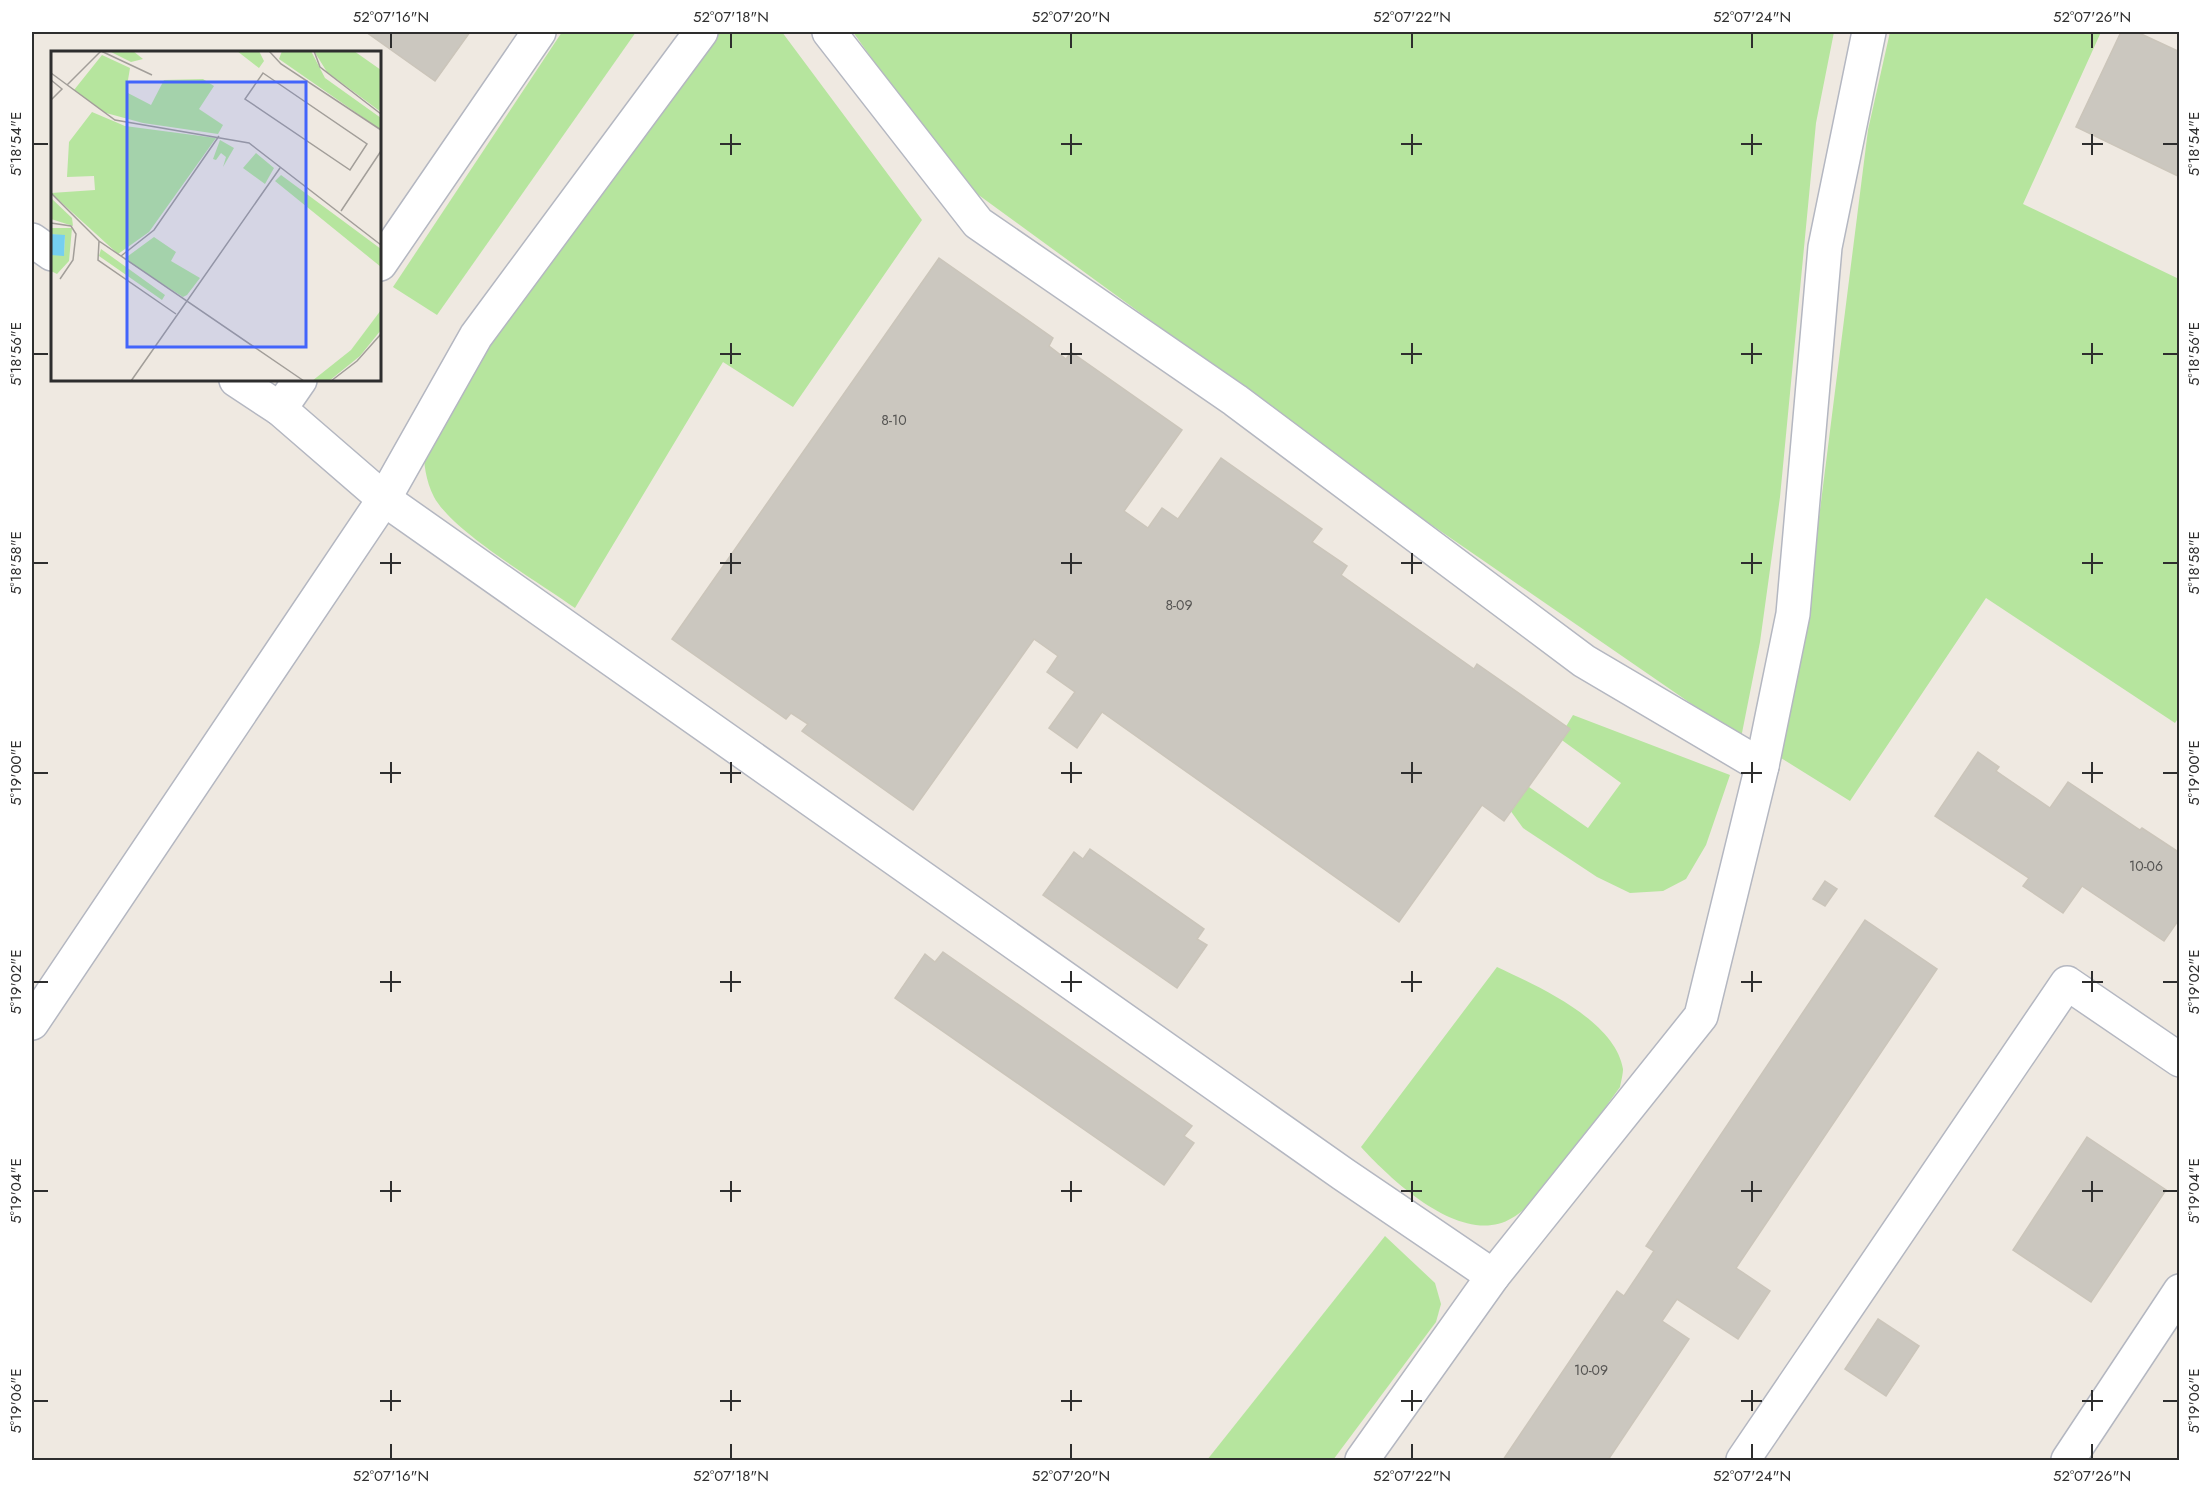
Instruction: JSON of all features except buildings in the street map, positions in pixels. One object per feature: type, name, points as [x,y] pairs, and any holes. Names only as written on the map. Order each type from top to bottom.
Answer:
[{"type":"lane","points":[[381,263],[539,32]]},
{"type":"lane","points":[[32,1023],[384,498],[476,336],[701,32]]},
{"type":"lane","points":[[829,32],[978,223],[1235,400],[1584,661],[1762,766]]},
{"type":"lane","points":[[1362,1461],[1493,1276],[1701,1016],[1762,766],[1793,614],[1825,247],[1869,32]]},
{"type":"lane","points":[[32,240],[51,254]]},
{"type":"lane","points":[[238,381],[280,409],[384,498],[1314,1153],[1493,1276]]},
{"type":"lane","points":[[280,409],[299,381]]},
{"type":"lane","points":[[1743,1461],[2067,983],[2180,1060]]},
{"type":"lane","points":[[2068,1461],[2180,1291]]},
{"type":"green space","points":[[562,32],[636,32],[437,315],[393,287]]},
{"type":"green space","points":[[689,32],[782,32],[922,220],[793,407],[723,362],[575,608],[478,541],[444,511],[434,497],[426,472],[424,429]]},
{"type":"green space","points":[[853,32],[1834,32],[1816,123],[1780,497],[1760,642],[1741,738],[1423,519],[958,180]]},
{"type":"green space","points":[[1890,32],[2101,32],[2023,204],[2179,279],[2179,717],[2175,723],[1986,598],[1850,801],[1781,758],[1800,654],[1820,510],[1868,130]]},
{"type":"green space","points":[[1573,715],[1730,775],[1706,845],[1686,879],[1663,891],[1630,893],[1597,877],[1523,828],[1502,799],[1516,778],[1588,828],[1621,783],[1559,738]]},
{"type":"green space","points":[[1497,967],[1552,995],[1590,1020],[1606,1035],[1617,1051],[1623,1071],[1620,1087],[1555,1177],[1540,1194],[1512,1218],[1493,1225],[1472,1224],[1451,1218],[1409,1192],[1361,1147]]},
{"type":"green space","points":[[1385,1236],[1435,1283],[1441,1304],[1436,1322],[1333,1460],[1207,1460]]}]
